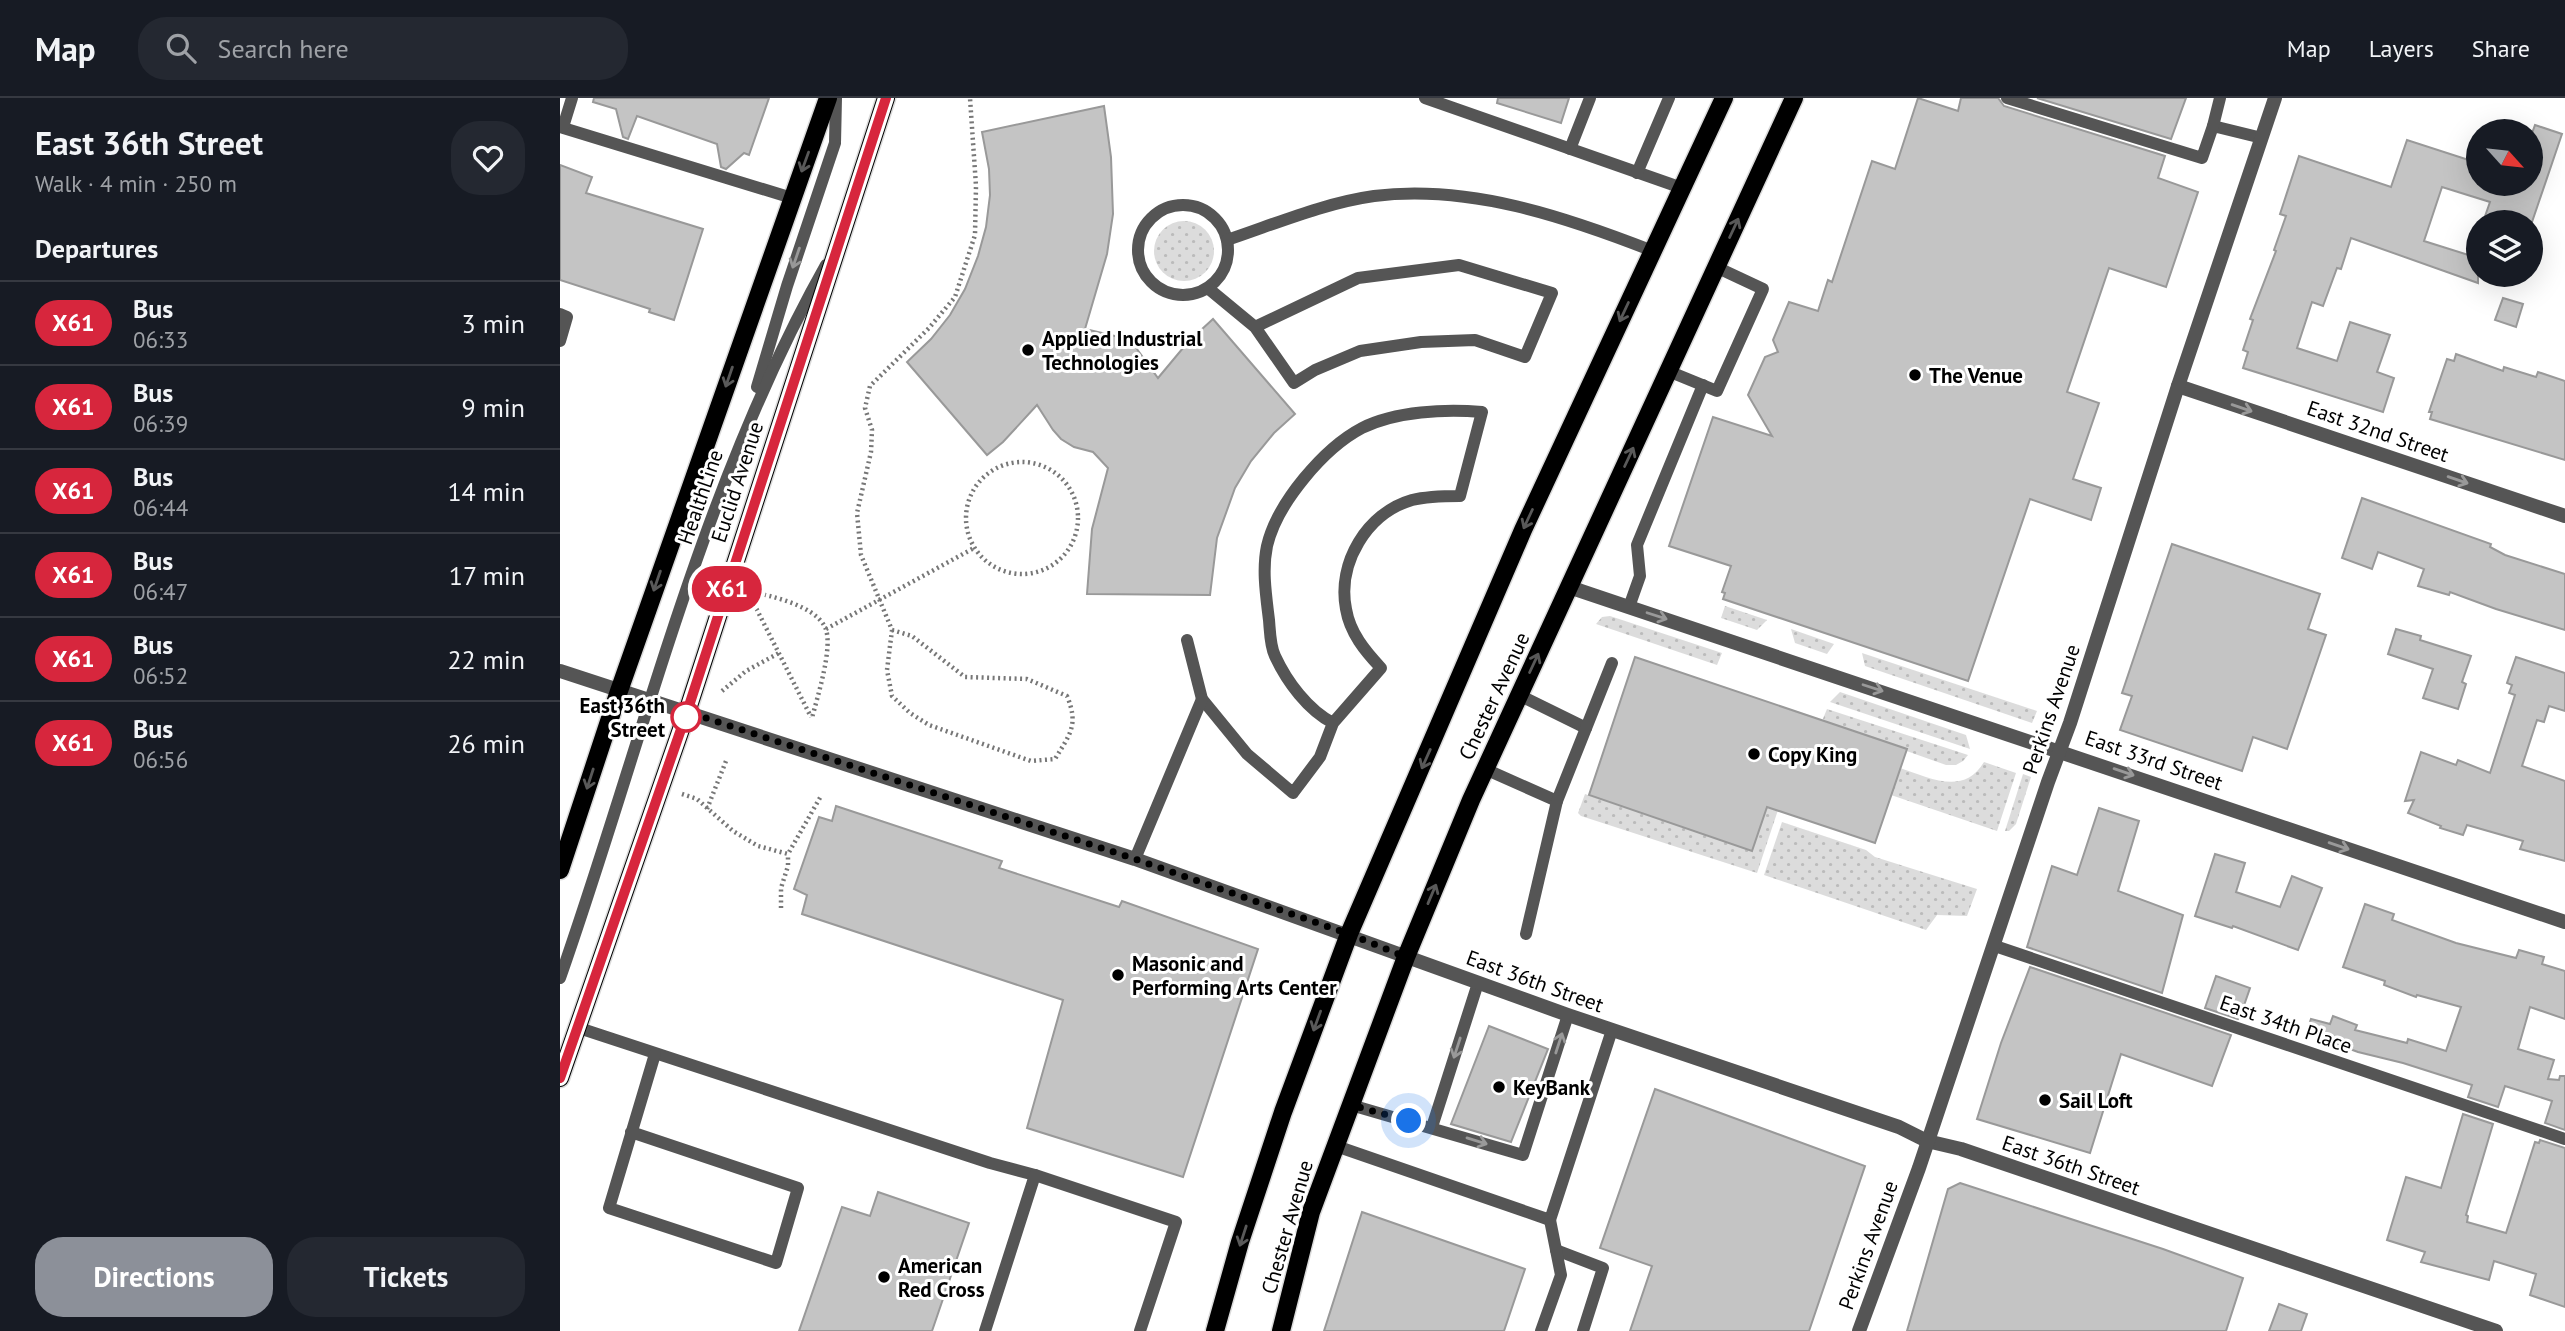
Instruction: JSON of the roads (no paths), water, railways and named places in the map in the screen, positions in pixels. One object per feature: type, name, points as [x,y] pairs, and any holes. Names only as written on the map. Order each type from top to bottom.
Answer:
[{"type":"main road","name":"Euclid Avenue","points":[[560,870],[619,691],[828,98]]},
{"type":"main road","name":"Euclid Avenue","points":[[560,1078],[687,712],[886,98]]},
{"type":"main road","name":"Chester Avenue","points":[[1215,1331],[1233,1265],[1283,1112],[1349,934],[1523,530],[1724,98]]},
{"type":"main road","name":"Chester Avenue","points":[[1281,1331],[1311,1212],[1406,957],[1485,769],[1794,98]]},
{"type":"street","name":"Perkins Avenue","points":[[1860,1331],[2060,750],[2275,98]]},
{"type":"street","name":"East 32nd Street","points":[[2178,386],[2565,516]]},
{"type":"street","name":"East 33rd Street","points":[[1569,587],[2565,922]]},
{"type":"street","name":"East 36th Street","points":[[560,671],[1135,859],[1568,1015],[1899,1127],[1927,1141],[1961,1149],[2496,1331]]},
{"type":"lane","points":[[572,98],[561,127],[792,198]]},
{"type":"lane","name":"HealthLine","points":[[560,978],[745,428],[787,286],[835,143],[836,98]]},
{"type":"lane","points":[[1425,98],[1682,188]]},
{"type":"lane","points":[[1570,149],[1590,98]]},
{"type":"lane","points":[[1637,173],[1669,98]]},
{"type":"lane","points":[[2007,98],[2202,158],[2220,98]]},
{"type":"lane","points":[[2213,126],[2262,138]]},
{"type":"lane","points":[[1227,240],[1330,205],[1375,196],[1426,194],[1491,201],[1583,223],[1653,250]]},
{"type":"lane","points":[[1190,205],[1210,213],[1224,230],[1227,240],[1229,251],[1224,272],[1209,289],[1188,296],[1167,293],[1149,281],[1139,261],[1139,239],[1150,220],[1168,207],[1190,205]]},
{"type":"lane","name":"HealthLine","points":[[745,428],[795,319],[838,244]]},
{"type":"lane","points":[[1209,289],[1255,327],[1294,383],[1315,370],[1360,351],[1421,342],[1475,340],[1525,356],[1552,293],[1459,265],[1358,278],[1255,327]]},
{"type":"lane","points":[[1668,371],[1717,391],[1763,289],[1716,267]]},
{"type":"lane","points":[[560,341],[564,316]]},
{"type":"lane","points":[[1629,607],[1640,576],[1637,545],[1703,385]]},
{"type":"lane","points":[[1186,640],[1202,699],[1247,754],[1293,793],[1320,757],[1333,723],[1381,668],[1362,646],[1346,608],[1346,585],[1352,555],[1364,533],[1381,514],[1411,500],[1460,496],[1482,412],[1431,411],[1362,428],[1300,480],[1282,512],[1268,545],[1264,578],[1273,654],[1300,695],[1319,716],[1333,723]]},
{"type":"lane","points":[[1526,934],[1557,801],[1612,663]]},
{"type":"lane","points":[[1519,695],[1586,728]]},
{"type":"lane","points":[[1135,859],[1202,699]]},
{"type":"lane","points":[[1485,769],[1557,801]]},
{"type":"lane","name":"East 34th Place","points":[[1994,946],[2565,1139]]},
{"type":"lane","points":[[1432,1127],[1478,983]]},
{"type":"lane","points":[[1351,1105],[1523,1154],[1568,1015]]},
{"type":"lane","points":[[579,1028],[1176,1222],[1140,1331]]},
{"type":"lane","points":[[1541,1331],[1561,1275],[1549,1220],[1612,1030]]},
{"type":"lane","points":[[631,1132],[798,1188],[776,1263],[609,1208],[631,1132],[655,1054]]},
{"type":"lane","points":[[1335,1146],[1549,1220]]},
{"type":"lane","points":[[985,1331],[1035,1175]]},
{"type":"lane","points":[[1556,1250],[1603,1268],[1583,1331]]},
{"type":"place","name":"Applied Industrial Technologies","points":[[1028,350]]},
{"type":"place","name":"The Venue","points":[[1915,375]]},
{"type":"place","name":"East 36th Street","points":[[686,717]]},
{"type":"place","name":"Copy King","points":[[1754,754]]},
{"type":"place","name":"Masonic and Performing Arts Center","points":[[1118,975]]},
{"type":"place","name":"KeyBank","points":[[1499,1087]]},
{"type":"place","name":"Sail Loft","points":[[2045,1100]]},
{"type":"place","name":"American Red Cross","points":[[884,1277]]}]
